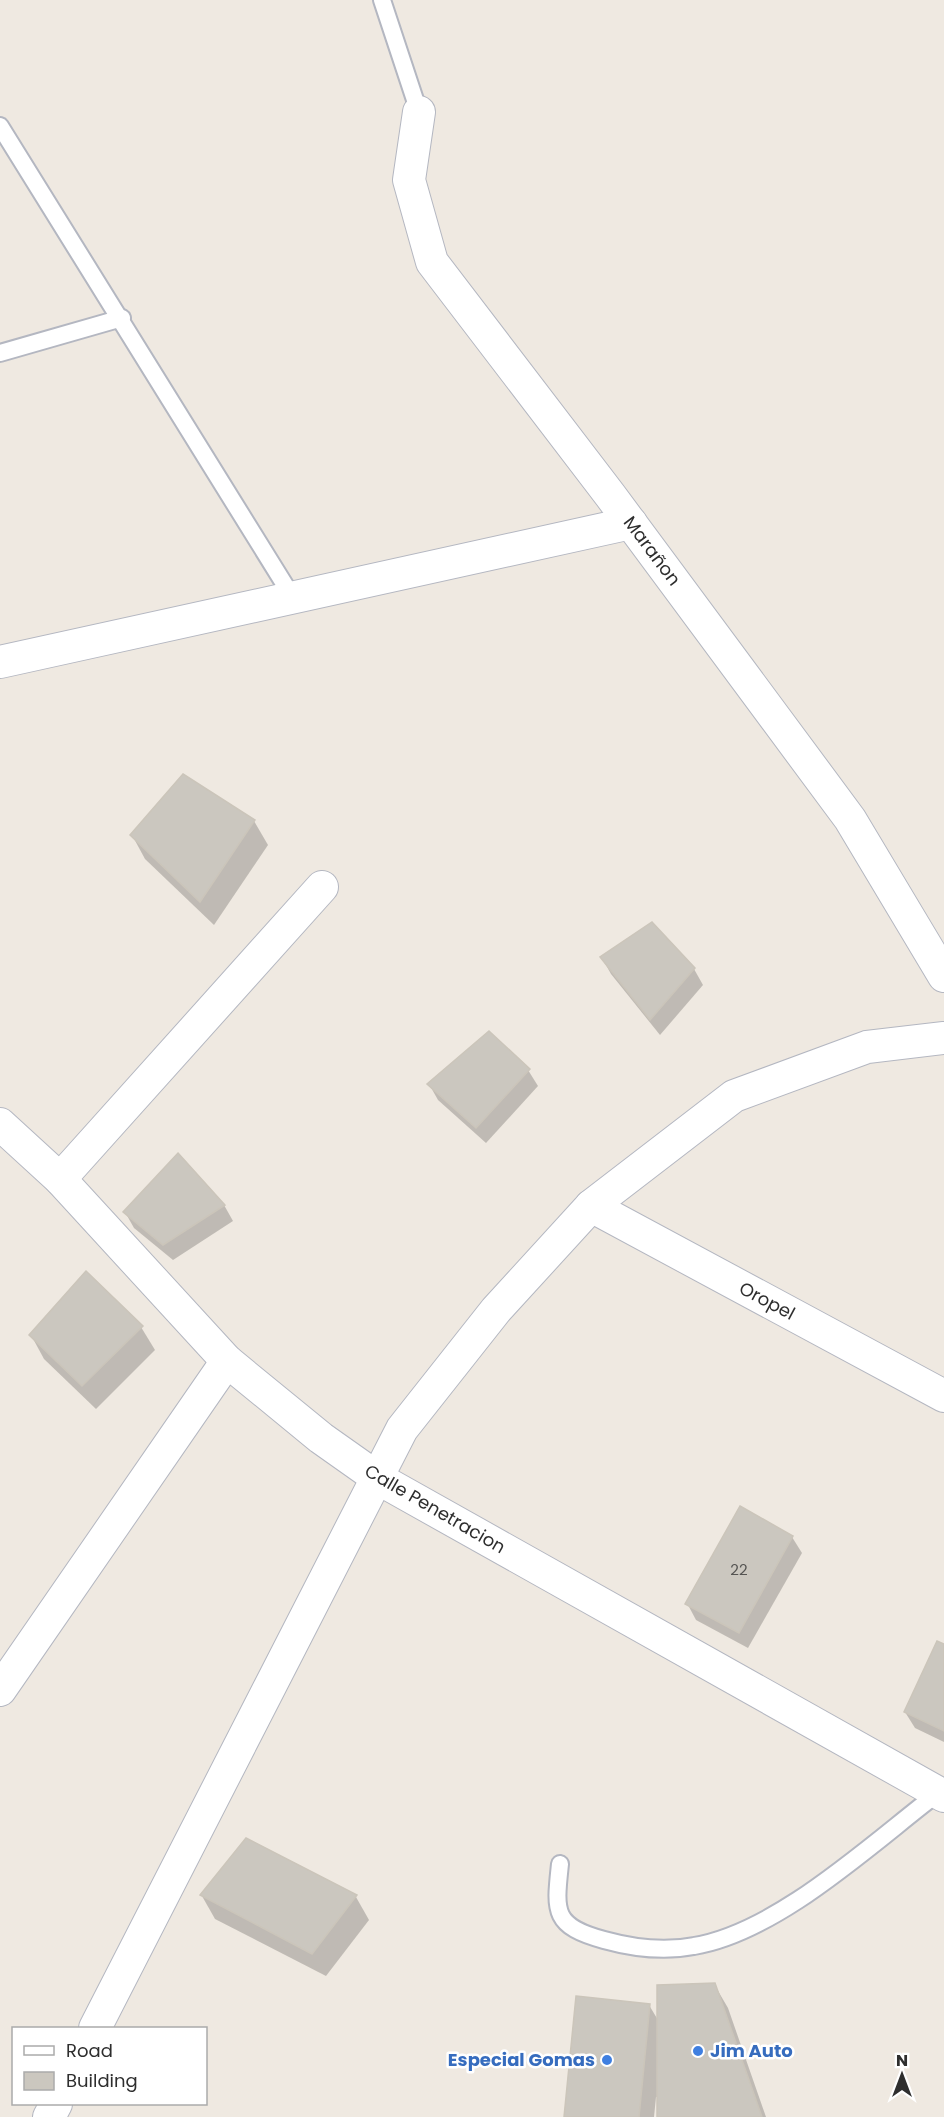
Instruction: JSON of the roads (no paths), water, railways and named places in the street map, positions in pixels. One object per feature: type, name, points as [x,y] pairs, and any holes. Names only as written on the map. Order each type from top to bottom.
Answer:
[{"type":"street","name":"Marañon","points":[[419,112],[409,180],[432,262],[631,523],[850,819],[944,976]]},
{"type":"street","points":[[0,662],[631,523]]},
{"type":"street","points":[[60,1179],[322,887]]},
{"type":"street","points":[[97,2027],[379,1479],[402,1429],[496,1310],[591,1206],[734,1096],[867,1047],[944,1038]]},
{"type":"street","name":"Calle Penetracion","points":[[0,1124],[60,1179],[227,1361],[321,1438],[379,1479],[941,1794]]},
{"type":"street","name":"Oropel","points":[[591,1206],[944,1396]]},
{"type":"street","points":[[0,1690],[227,1361]]},
{"type":"lane","points":[[382,0],[419,112]]},
{"type":"lane","points":[[0,126],[122,318],[293,598]]},
{"type":"lane","points":[[0,354],[122,318]]},
{"type":"lane","points":[[561,1864],[556,1903],[558,1912],[565,1921],[584,1935],[625,1946],[666,1949],[695,1946],[721,1939],[789,1908],[941,1794]]},
{"type":"place","name":"Jim Auto","points":[[698,2051]]},
{"type":"place","name":"Especial Gomas","points":[[607,2060]]}]
